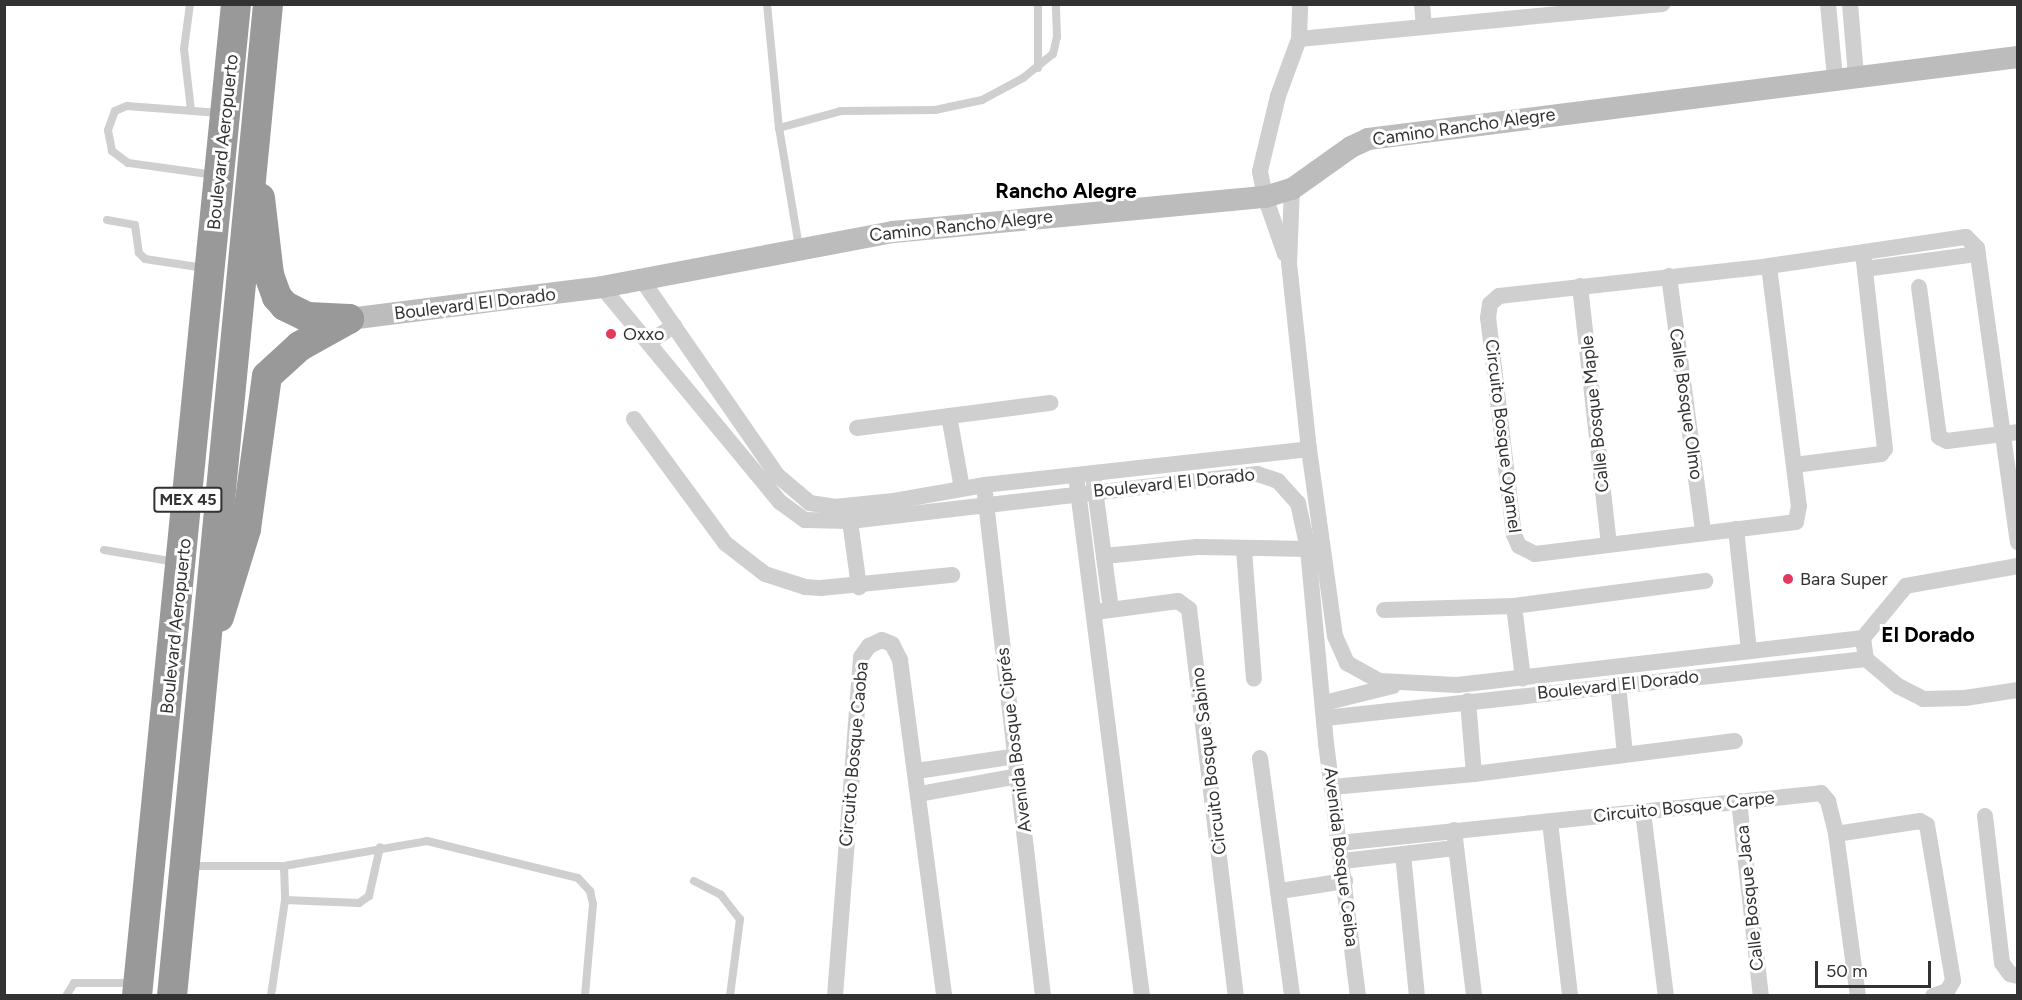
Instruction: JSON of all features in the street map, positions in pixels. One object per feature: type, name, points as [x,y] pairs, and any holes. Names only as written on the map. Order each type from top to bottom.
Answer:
[{"type":"highway","name":"Boulevard Aeropuerto","points":[[138,989],[236,4]]},
{"type":"highway","name":"Boulevard Aeropuerto","points":[[172,996],[268,4]]},
{"type":"highway","points":[[252,169],[264,222],[269,275],[277,297],[295,313],[308,317],[349,319]]},
{"type":"highway","points":[[204,656],[246,529],[261,402],[267,376],[300,346],[349,319]]},
{"type":"street","name":"Boulevard El Dorado","points":[[1289,263],[1265,197],[1260,171],[1264,146],[1299,39],[1300,4]]},
{"type":"street","points":[[1422,4],[1424,27]]},
{"type":"street","points":[[1299,39],[1424,27],[1518,11],[1662,4]]},
{"type":"street","points":[[1828,4],[1846,77]]},
{"type":"street","points":[[1846,77],[1850,4]]},
{"type":"street","name":"Camino Rancho Alegre","points":[[642,280],[799,247],[983,222],[1265,197],[1292,189],[1351,147],[1368,139],[2018,57]]},
{"type":"street","name":"Boulevard El Dorado","points":[[1292,189],[1289,263],[1309,449],[1339,652],[1347,663],[1366,677],[1400,684],[1457,685],[1863,638]]},
{"type":"street","name":"Circuito Bosque Oyamel","points":[[1768,266],[1794,465],[1799,515],[1796,522],[1609,543],[1535,554],[1523,551],[1516,541],[1488,318],[1491,304],[1504,294],[1669,276],[1768,266],[1978,254],[1974,243],[1966,237],[1864,260]]},
{"type":"street","points":[[1978,254],[2010,432],[2018,542]]},
{"type":"street","points":[[1794,465],[1881,454],[1885,449],[1864,260]]},
{"type":"street","name":"Calle Bosque Olmo","points":[[1669,276],[1703,532]]},
{"type":"street","name":"Boulevard El Dorado","points":[[349,319],[642,280],[732,405],[777,475],[810,503],[834,507],[894,501],[984,484],[1309,449]]},
{"type":"street","name":"Calle Bosque Maple","points":[[1581,286],[1609,543]]},
{"type":"street","name":"Boulevard El Dorado","points":[[602,287],[792,513],[819,522],[850,521],[1087,492],[1266,474],[1278,481],[1298,503],[1308,549],[1325,710],[1468,701],[1866,659]]},
{"type":"street","points":[[1920,287],[1939,437],[1947,441],[2010,432]]},
{"type":"street","points":[[648,342],[674,326]]},
{"type":"street","points":[[857,428],[1050,403]]},
{"type":"street","points":[[714,419],[732,405]]},
{"type":"street","points":[[949,416],[962,489]]},
{"type":"street","points":[[634,419],[735,555],[765,574],[805,587],[859,587],[952,575]]},
{"type":"street","points":[[1084,472],[1103,610],[1142,996]]},
{"type":"street","name":"Avenida Bosque Ciprés","points":[[984,484],[1043,996]]},
{"type":"street","points":[[1087,492],[1104,556],[1103,610]]},
{"type":"street","points":[[850,521],[859,587]]},
{"type":"street","points":[[1736,529],[1749,651]]},
{"type":"street","points":[[1104,556],[1197,548],[1308,549]]},
{"type":"street","points":[[1244,550],[1254,679]]},
{"type":"street","points":[[2018,566],[1906,586],[1863,638],[1866,659],[1898,686],[1923,699],[1965,698],[2018,690]]},
{"type":"street","points":[[1384,610],[1514,606],[1705,581]]},
{"type":"street","name":"Circuito Bosque Sabino","points":[[1103,610],[1178,601],[1189,609],[1236,996]]},
{"type":"street","points":[[1514,606],[1523,678]]},
{"type":"street","name":"Circuito Bosque Caoba","points":[[835,996],[861,657],[869,646],[882,640],[892,644],[900,660],[944,996]]},
{"type":"street","points":[[1325,710],[1400,684]]},
{"type":"street","points":[[1618,684],[1625,754]]},
{"type":"street","points":[[1468,701],[1474,774]]},
{"type":"street","name":"Avenida Bosque Ceiba","points":[[1325,710],[1332,787],[1358,996]]},
{"type":"street","points":[[1332,787],[1474,774],[1735,741]]},
{"type":"street","points":[[916,771],[1016,756]]},
{"type":"street","points":[[1260,758],[1280,891],[1292,996]]},
{"type":"street","points":[[919,794],[1018,776]]},
{"type":"street","name":"Circuito Bosque Carpe","points":[[1339,843],[1821,793],[1828,801],[1836,834],[1858,996]]},
{"type":"street","name":"Calle Bosque Jaca","points":[[1739,801],[1761,996]]},
{"type":"street","points":[[1643,812],[1666,996]]},
{"type":"street","points":[[1985,816],[2002,963],[2010,974],[2018,976]]},
{"type":"street","points":[[1550,822],[1570,996]]},
{"type":"street","points":[[1836,834],[1925,822],[1929,828],[1953,981],[1947,991],[1933,996]]},
{"type":"street","points":[[1454,830],[1474,996]]},
{"type":"street","points":[[1343,861],[1455,848]]},
{"type":"street","points":[[1403,854],[1417,996]]},
{"type":"street","points":[[1280,891],[1345,881]]},
{"type":"lane","points":[[190,4],[184,49],[191,110]]},
{"type":"lane","points":[[265,42],[278,4]]},
{"type":"lane","points":[[767,4],[779,128],[799,247]]},
{"type":"lane","points":[[1038,4],[1038,68]]},
{"type":"lane","points":[[779,128],[841,111],[913,112],[982,100],[1038,68],[1057,45],[1056,4]]},
{"type":"lane","points":[[220,175],[136,166],[112,151],[108,130],[111,118],[120,108],[138,105],[226,113]]},
{"type":"lane","points":[[107,220],[135,225],[139,253],[145,259],[211,269]]},
{"type":"lane","points":[[104,550],[182,564]]},
{"type":"lane","points":[[186,866],[285,866],[380,847],[427,841],[578,878],[590,891],[593,904],[585,996]]},
{"type":"lane","points":[[285,900],[358,903],[369,896],[380,847]]},
{"type":"lane","points":[[271,996],[285,900],[285,866]]},
{"type":"lane","points":[[694,881],[722,895],[740,919],[730,996]]},
{"type":"lane","points":[[66,996],[74,983],[138,989]]},
{"type":"place","name":"Oxxo","points":[[611,334]]},
{"type":"place","name":"Bara Super","points":[[1788,579]]},
{"type":"district","name":"Rancho Alegre","points":[[1066,191]]},
{"type":"district","name":"El Dorado","points":[[1928,635]]}]
